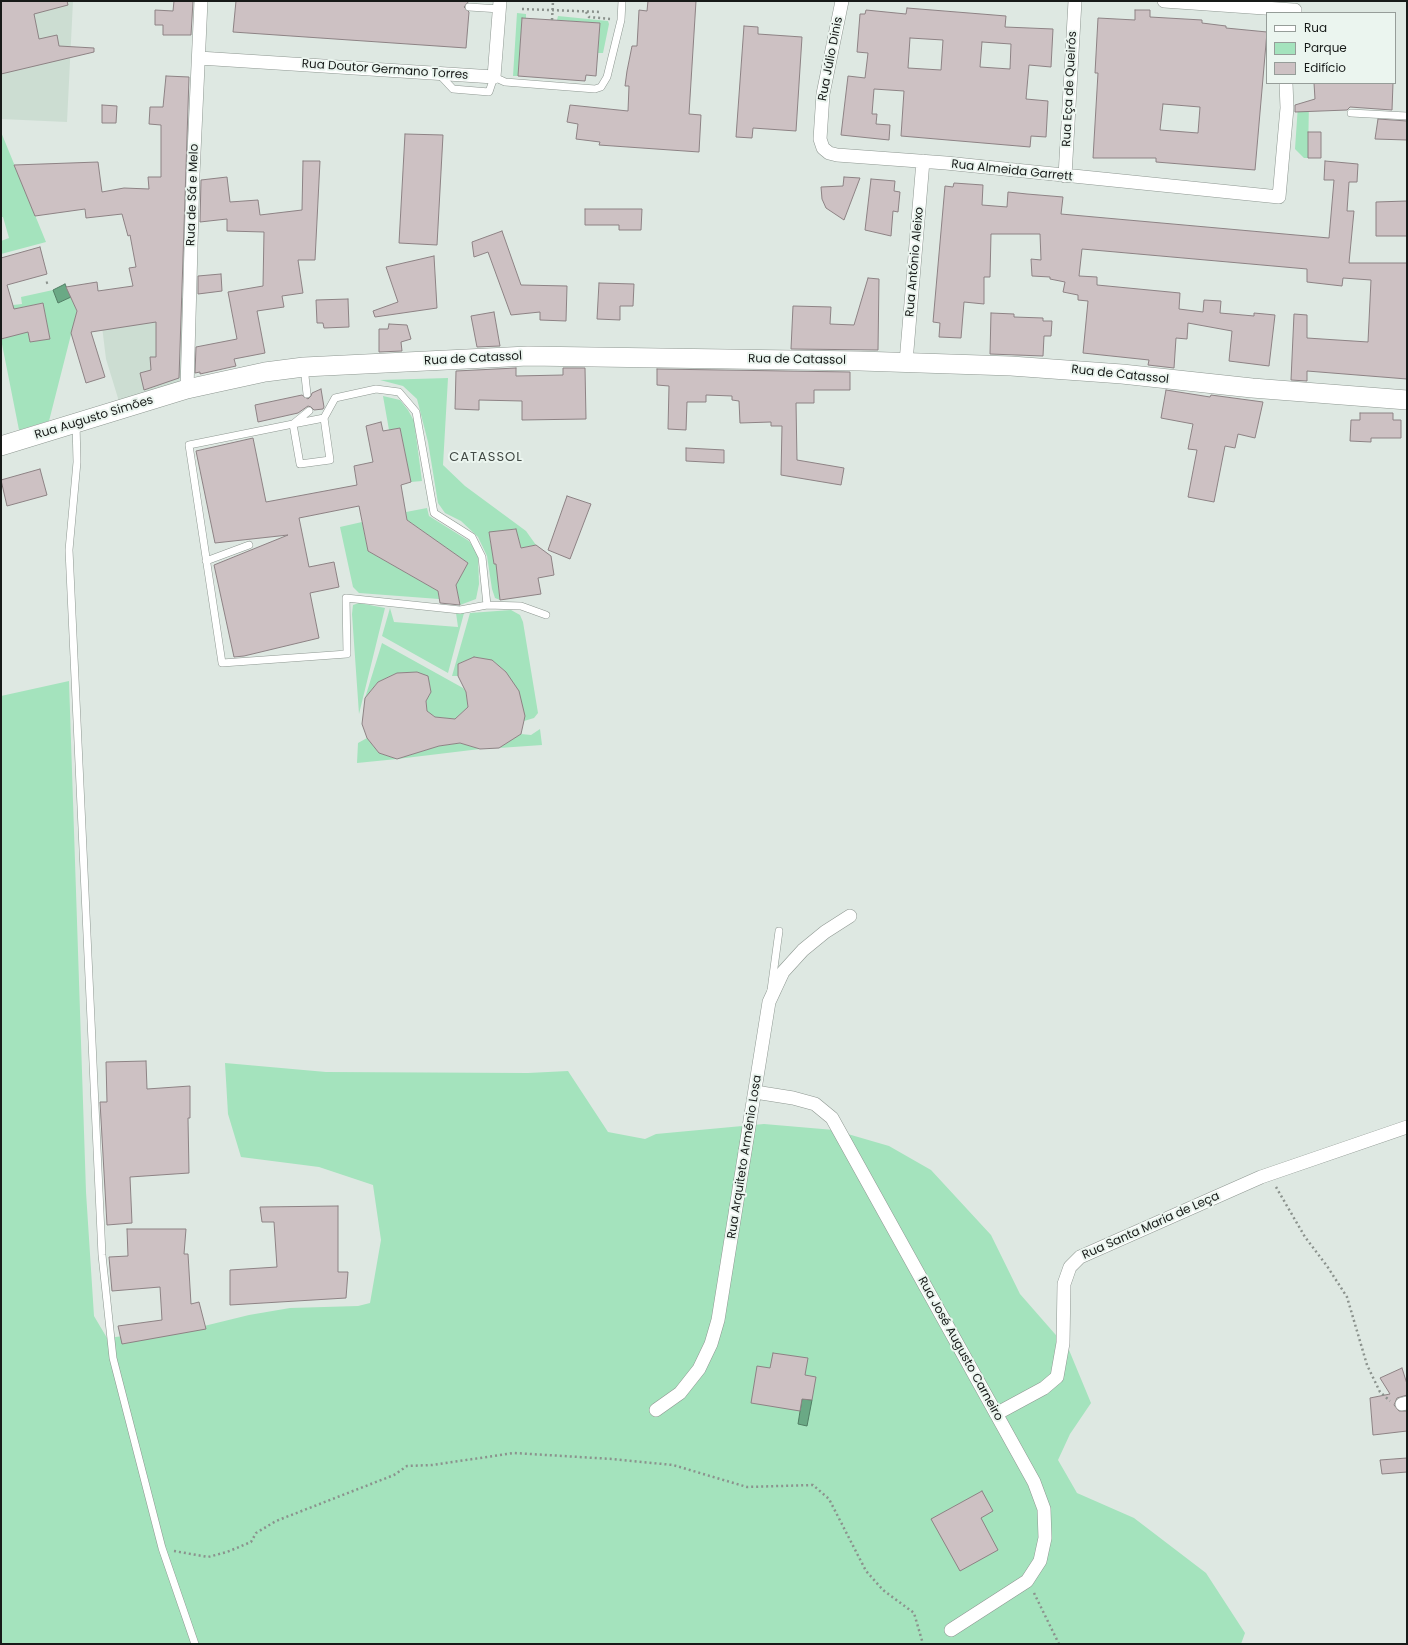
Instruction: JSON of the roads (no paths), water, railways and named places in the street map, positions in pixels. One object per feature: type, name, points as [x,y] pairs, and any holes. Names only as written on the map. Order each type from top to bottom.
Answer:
[{"type":"main road","name":"Rua de Catassol","points":[[187,389],[250,374],[304,367],[556,355],[906,362],[1072,370],[1252,388],[1407,400]]},
{"type":"main road","name":"Rua Augusto Simões","points":[[1,446],[187,389]]},
{"type":"street","name":"Rua de Sá e Melo","points":[[187,389],[193,182],[201,1]]},
{"type":"street","name":"Rua Júlio Dinis","points":[[837,155],[829,153],[823,148],[820,139],[823,94],[842,1]]},
{"type":"street","name":"Rua Eça de Queirós","points":[[1065,176],[1075,1]]},
{"type":"street","points":[[1164,1],[1295,12]]},
{"type":"street","points":[[494,77],[500,5]]},
{"type":"street","name":"Rua Doutor Germano Torres","points":[[199,58],[494,77]]},
{"type":"street","name":"Rua Almeida Garrett","points":[[837,155],[923,161],[1279,197],[1287,108],[1286,84]]},
{"type":"street","name":"Rua António Aleixo","points":[[906,362],[923,161]]},
{"type":"street","name":"Rua Arquiteto Arménio Losa","points":[[656,1410],[680,1393],[699,1369],[711,1344],[718,1320],[769,1002],[784,972],[803,950],[825,932],[850,916]]},
{"type":"street","name":"Rua José Augusto Carneiro","points":[[755,1092],[793,1098],[815,1104],[832,1118],[1034,1482],[1044,1509],[1045,1538],[1040,1561],[1027,1581],[951,1630]]},
{"type":"street","name":"Rua Santa Maria de Leça","points":[[996,1414],[1044,1388],[1057,1377],[1063,1343],[1064,1284],[1070,1267],[1080,1257],[1261,1177],[1407,1127]]},
{"type":"lane","points":[[494,77],[504,82],[595,89],[601,87],[607,77],[619,27],[622,1]]},
{"type":"lane","points":[[469,7],[500,5]]},
{"type":"lane","points":[[1351,113],[1407,116]]},
{"type":"lane","points":[[304,367],[308,394]]},
{"type":"lane","points":[[293,424],[300,464],[330,460],[324,418],[335,398],[376,389],[399,392],[416,412],[434,513],[472,537],[482,557],[487,605]]},
{"type":"lane","points":[[293,424],[309,411]]},
{"type":"lane","points":[[324,418],[189,445],[222,663],[346,654],[346,598],[460,610],[487,605],[521,606],[546,615]]},
{"type":"lane","points":[[76,423],[77,462],[69,550],[102,1256],[113,1358],[162,1548],[194,1644]]},
{"type":"lane","points":[[206,561],[249,545]]},
{"type":"lane","points":[[769,1002],[779,931]]},
{"type":"district","name":"CATASSOL","points":[[486,458]]}]
